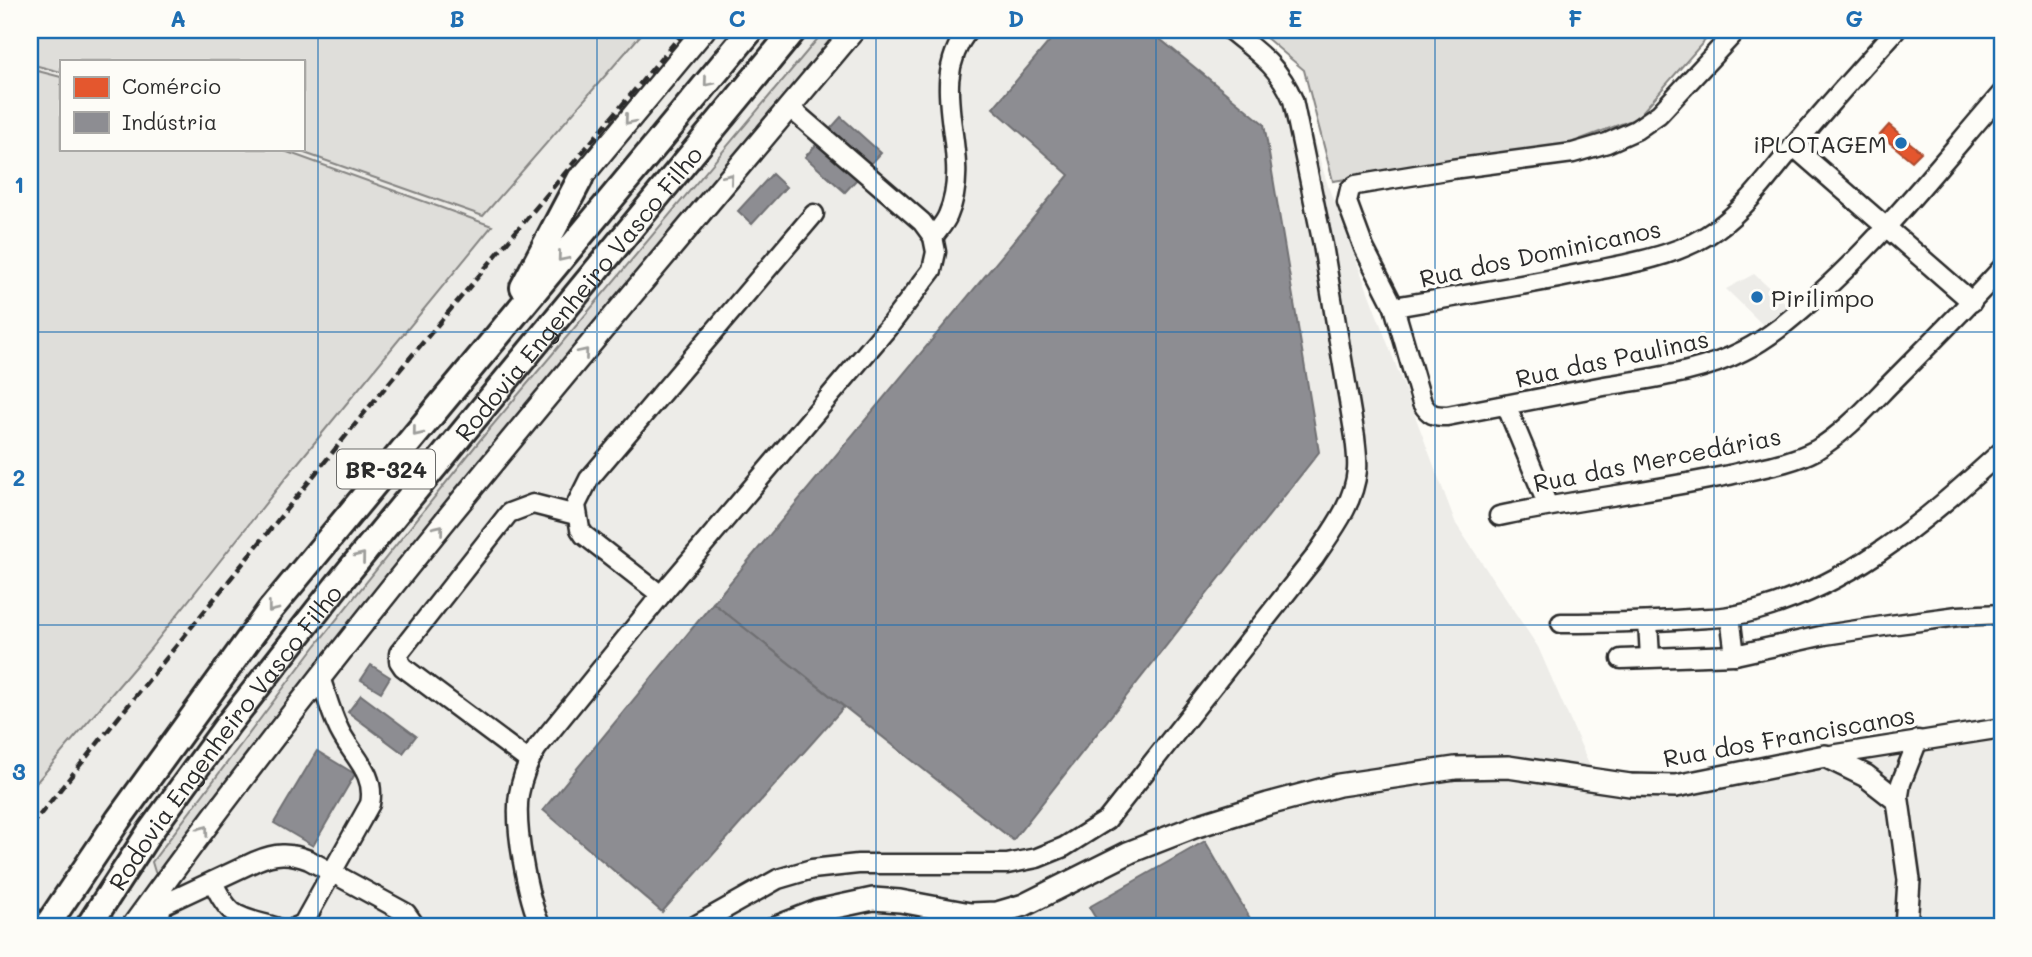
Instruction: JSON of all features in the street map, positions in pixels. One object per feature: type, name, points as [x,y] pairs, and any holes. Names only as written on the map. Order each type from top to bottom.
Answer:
[{"type":"highway","name":"Rodovia Engenheiro Vasco Filho","points":[[46,927],[118,820],[270,610],[751,30]]},
{"type":"highway","name":"Rodovia Engenheiro Vasco Filho","points":[[88,927],[149,834],[221,734],[322,605],[794,30]]},
{"type":"highway","points":[[489,344],[528,278],[580,179]]},
{"type":"main road","points":[[580,179],[704,30]]},
{"type":"main road","points":[[132,927],[320,678],[478,481],[853,30]]},
{"type":"main road","points":[[1825,756],[1866,776],[1898,801],[1909,880],[1906,927]]},
{"type":"main road","name":"Rua dos Franciscanos","points":[[776,927],[817,911],[873,899],[900,901],[971,914],[997,913],[1024,905],[1130,852],[1197,826],[1339,785],[1396,775],[1455,768],[1508,767],[1630,785],[1676,786],[1825,756]]},
{"type":"main road","points":[[157,927],[163,884]]},
{"type":"street","points":[[933,237],[948,216],[955,190],[956,157],[947,85],[953,56],[968,30]]},
{"type":"street","points":[[693,927],[778,879],[812,869],[858,864],[1007,864],[1037,858],[1075,841],[1107,820],[1314,558],[1341,518],[1354,492],[1358,468],[1355,437],[1323,246],[1293,100],[1285,81],[1272,64],[1230,30]]},
{"type":"street","points":[[1394,307],[1364,248],[1347,202],[1348,192],[1352,187],[1452,169],[1573,153],[1607,143],[1636,130],[1660,114],[1737,30]]},
{"type":"street","name":"Rua dos Dominicanos","points":[[1394,307],[1552,280],[1684,248],[1718,229],[1740,209],[1771,177],[1793,146],[1896,30]]},
{"type":"street","name":"Rua das Paulinas","points":[[1394,307],[1422,403],[1434,416],[1447,416],[1671,375],[1712,365],[1768,337],[1790,321],[1840,275],[1886,227],[2002,93]]},
{"type":"street","points":[[541,927],[531,898],[518,820],[519,794],[529,761],[661,595],[899,314],[932,270],[936,252],[933,237],[922,222],[789,107]]},
{"type":"street","points":[[1793,146],[1972,302]]},
{"type":"street","points":[[661,595],[584,534],[576,515],[579,497],[589,479],[814,214]]},
{"type":"street","name":"Rua das Mercedárias","points":[[1499,516],[1696,482],[1772,465],[1815,450],[1850,423],[1972,302],[2002,268]]},
{"type":"street","points":[[1506,405],[1548,506]]},
{"type":"street","points":[[1562,623],[1648,622],[1730,616],[1796,598],[1824,586],[1858,566],[1932,514],[2002,451]]},
{"type":"street","points":[[529,761],[403,667],[399,661],[399,653],[509,513],[533,504],[576,515]]},
{"type":"street","points":[[1621,659],[1735,656],[1825,635],[1958,616],[2002,614]]},
{"type":"street","points":[[1730,616],[1735,656]]},
{"type":"street","points":[[1648,622],[1650,657]]},
{"type":"street","points":[[296,927],[303,924],[370,804],[372,783],[337,726],[320,678]]},
{"type":"street","name":"Rua dos Franciscanos","points":[[1825,756],[2002,728]]},
{"type":"street","points":[[1898,801],[1905,772],[1918,740]]},
{"type":"street","points":[[160,906],[270,855],[284,853],[295,854],[333,872],[406,913],[416,927]]},
{"type":"street","points":[[213,882],[229,911],[237,917],[275,927]]},
{"type":"shaded area","points":[[30,30],[1243,30],[1294,77],[1328,186],[1456,524],[1538,647],[1593,773],[1677,779],[2002,730],[2002,927],[30,927]]},
{"type":"shaded area","points":[[36,30],[645,30],[483,216],[296,150],[304,150],[304,60],[60,60],[60,72],[30,64],[30,36]]},
{"type":"shaded area","points":[[825,30],[843,30],[396,565],[166,868],[159,873],[155,872],[152,862],[316,645],[481,439]]},
{"type":"shaded area","points":[[1257,30],[1714,30],[1637,118],[1565,145],[1333,181],[1304,70]]},
{"type":"shaded area","points":[[30,69],[60,77],[60,150],[282,150],[492,226],[150,649],[30,790]]},
{"type":"shaded area","name":"Pirilimpo","points":[[1754,274],[1789,306],[1766,328],[1726,289]]},
{"type":"building: Comércio","name":"iPLOTAGEM","points":[[1889,125],[1921,152],[1912,161],[1880,135]]},
{"type":"building: Indústria","points":[[1059,30],[1149,30],[1264,124],[1319,452],[1013,840],[713,603],[1069,175],[993,108]]},
{"type":"building: Indústria","points":[[841,117],[881,153],[845,192],[805,157]]},
{"type":"building: Indústria","points":[[772,174],[786,187],[752,224],[738,211]]},
{"type":"building: Indústria","points":[[713,603],[844,707],[662,912],[543,810]]},
{"type":"building: Indústria","points":[[371,665],[390,677],[381,692],[361,680]]},
{"type":"building: Indústria","points":[[361,695],[416,736],[403,753],[348,712]]},
{"type":"building: Indústria","points":[[317,751],[355,774],[313,846],[274,823]]},
{"type":"building: Indústria","points":[[1205,841],[1255,927],[1101,927],[1089,907]]},
{"type":"railway","points":[[30,827],[378,396],[685,30]]},
{"type":"place","name":"iPLOTAGEM","points":[[1901,143]]},
{"type":"place","name":"Pirilimpo","points":[[1757,297]]}]
